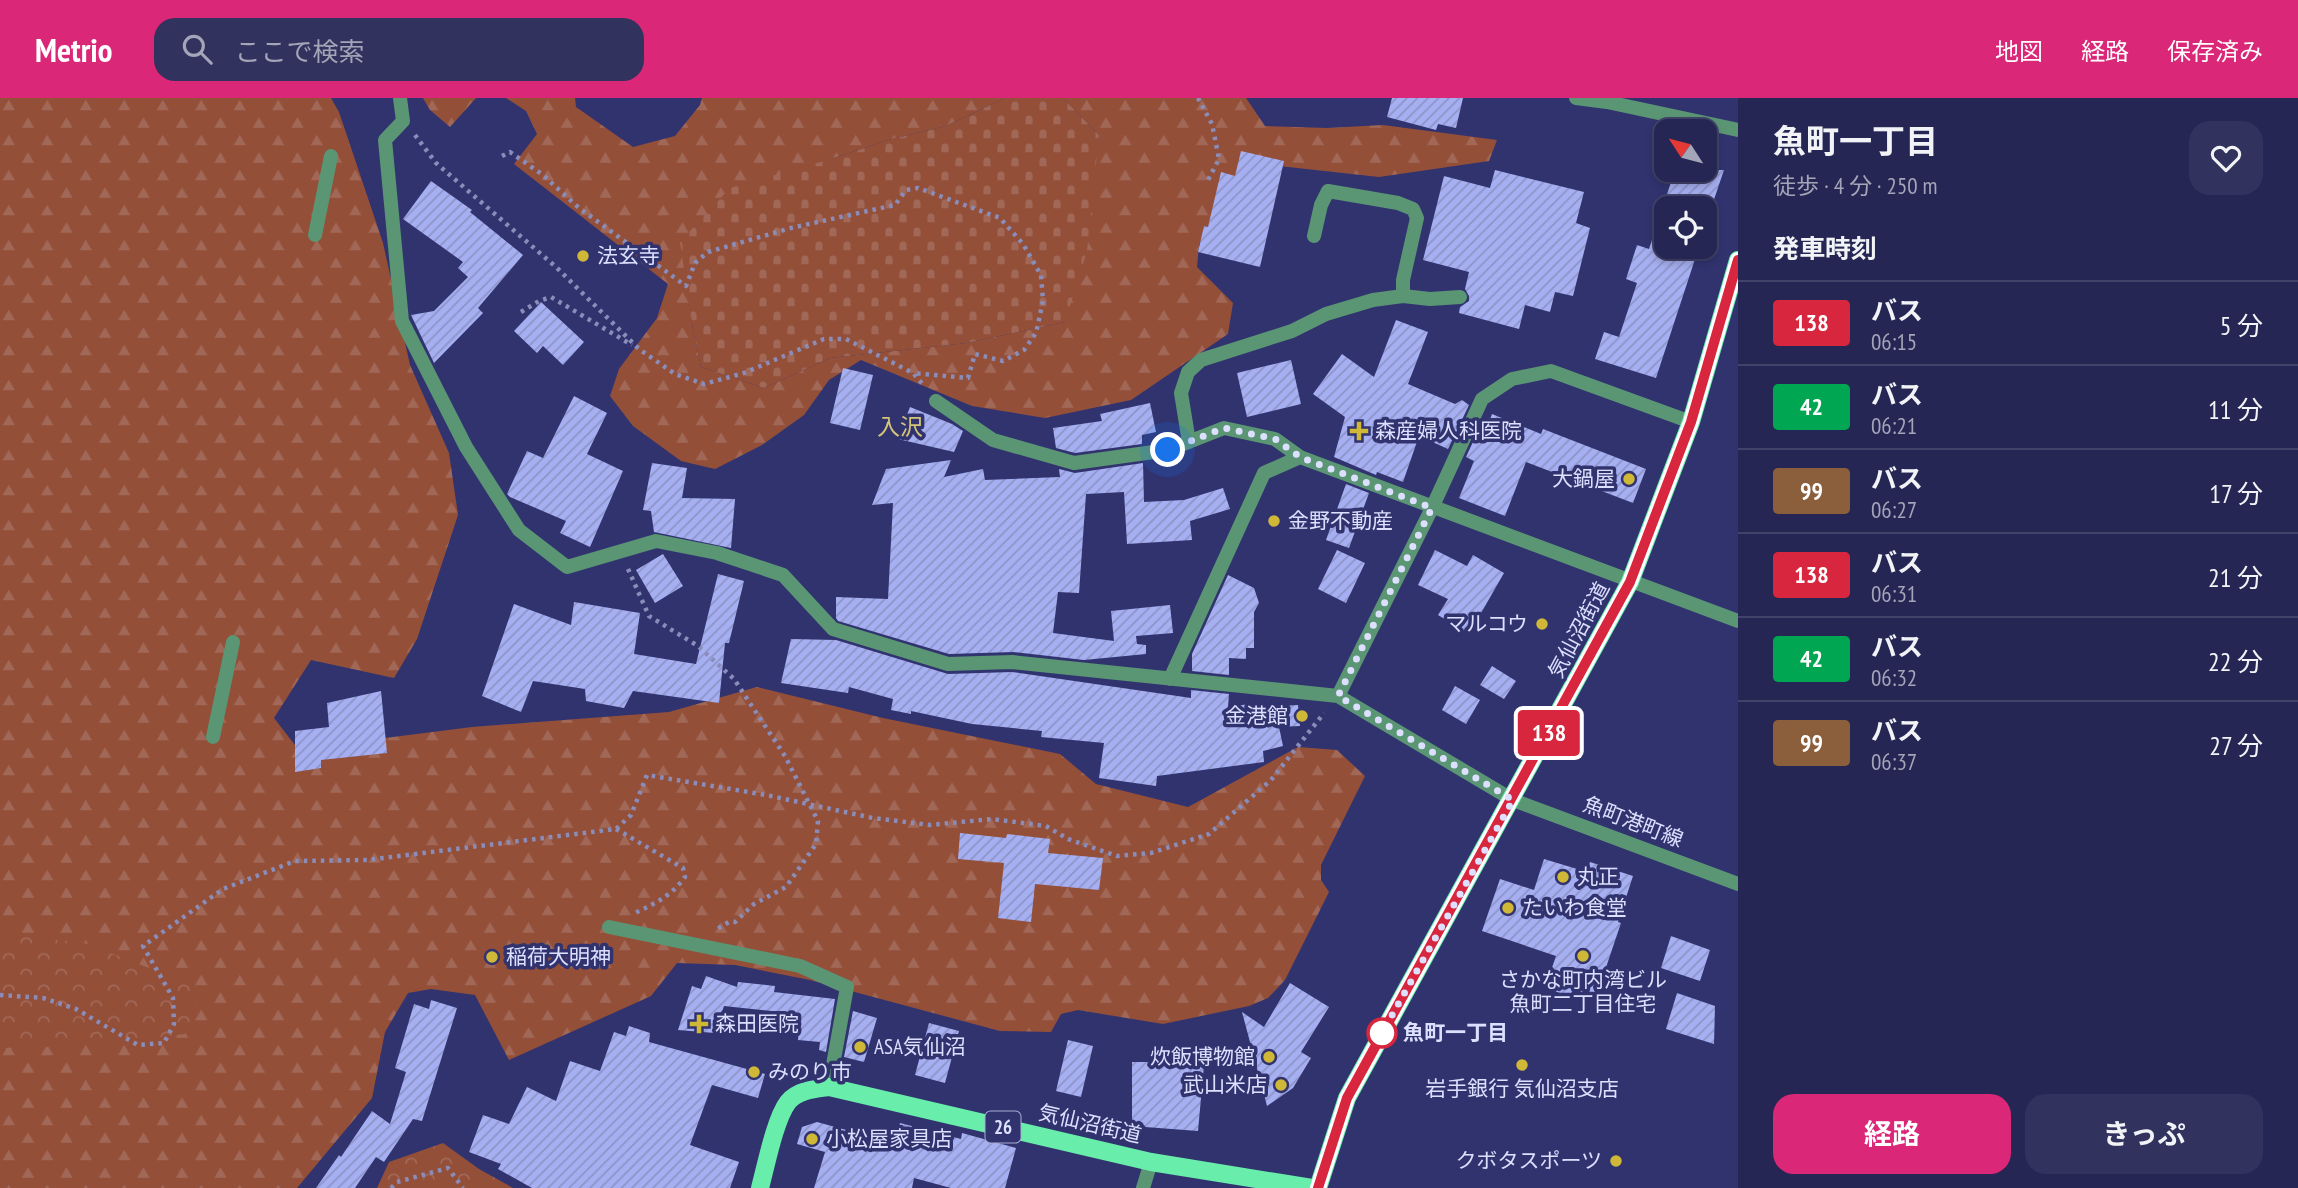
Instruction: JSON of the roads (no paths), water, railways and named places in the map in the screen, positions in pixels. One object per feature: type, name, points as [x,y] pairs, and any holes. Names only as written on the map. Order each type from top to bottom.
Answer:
[{"type":"main road","name":"気仙沼街道","points":[[1318,1188],[1347,1098],[1513,800],[1630,582],[1691,422],[1738,260]]},
{"type":"main road","name":"気仙沼街道","points":[[760,1188],[781,1116],[789,1101],[806,1090],[829,1087],[1151,1162],[1312,1188]]},
{"type":"street","points":[[400,98],[403,121],[385,140],[402,321],[467,447],[519,530],[567,567],[656,541],[717,553],[782,575],[833,629],[948,664],[1012,663],[1338,696],[1432,508],[1482,400],[1512,379],[1552,371],[1691,422]]},
{"type":"street","points":[[1576,98],[1607,100],[1738,131]]},
{"type":"street","points":[[315,235],[331,156]]},
{"type":"street","points":[[1314,236],[1321,205],[1328,191],[1398,203],[1413,209],[1417,218],[1403,280],[1403,296]]},
{"type":"street","points":[[1189,442],[1181,393],[1188,372],[1201,360],[1292,331],[1326,314],[1373,300],[1403,296],[1430,299],[1460,297]]},
{"type":"street","points":[[936,401],[993,440],[1074,463],[1168,450],[1224,428],[1275,439],[1300,457],[1738,621]]},
{"type":"street","points":[[1170,678],[1264,473],[1300,457]]},
{"type":"street","points":[[213,737],[233,642]]},
{"type":"street","name":"魚町港町線","points":[[1338,696],[1513,800],[1738,884]]},
{"type":"street","points":[[609,927],[800,966],[847,987],[829,1087]]},
{"type":"street","points":[[1143,1188],[1151,1162]]},
{"type":"place","name":"法玄寺","points":[[583,256]]},
{"type":"place","name":"森産婦人科医院","points":[[1359,431]]},
{"type":"place","name":"大鍋屋","points":[[1629,479]]},
{"type":"place","name":"金野不動産","points":[[1274,521]]},
{"type":"place","name":"マルコウ","points":[[1542,624]]},
{"type":"place","name":"金港館","points":[[1302,716]]},
{"type":"place","name":"丸正","points":[[1563,877]]},
{"type":"place","name":"たいわ食堂","points":[[1508,908]]},
{"type":"place","name":"さかな町内湾ビル 魚町二丁目住宅","points":[[1583,956]]},
{"type":"place","name":"稲荷大明神","points":[[492,957]]},
{"type":"place","name":"森田医院","points":[[699,1024]]},
{"type":"place","name":"魚町一丁目","points":[[1382,1033]]},
{"type":"place","name":"ASA気仙沼","points":[[860,1047]]},
{"type":"place","name":"炊飯博物館","points":[[1269,1057]]},
{"type":"place","name":"岩手銀行 気仙沼支店","points":[[1522,1065]]},
{"type":"place","name":"みのり市","points":[[754,1072]]},
{"type":"place","name":"武山米店","points":[[1281,1085]]},
{"type":"place","name":"小松屋家具店","points":[[812,1139]]},
{"type":"place","name":"クボタスポーツ","points":[[1616,1161]]},
{"type":"district","name":"入沢","points":[[900,427]]}]
